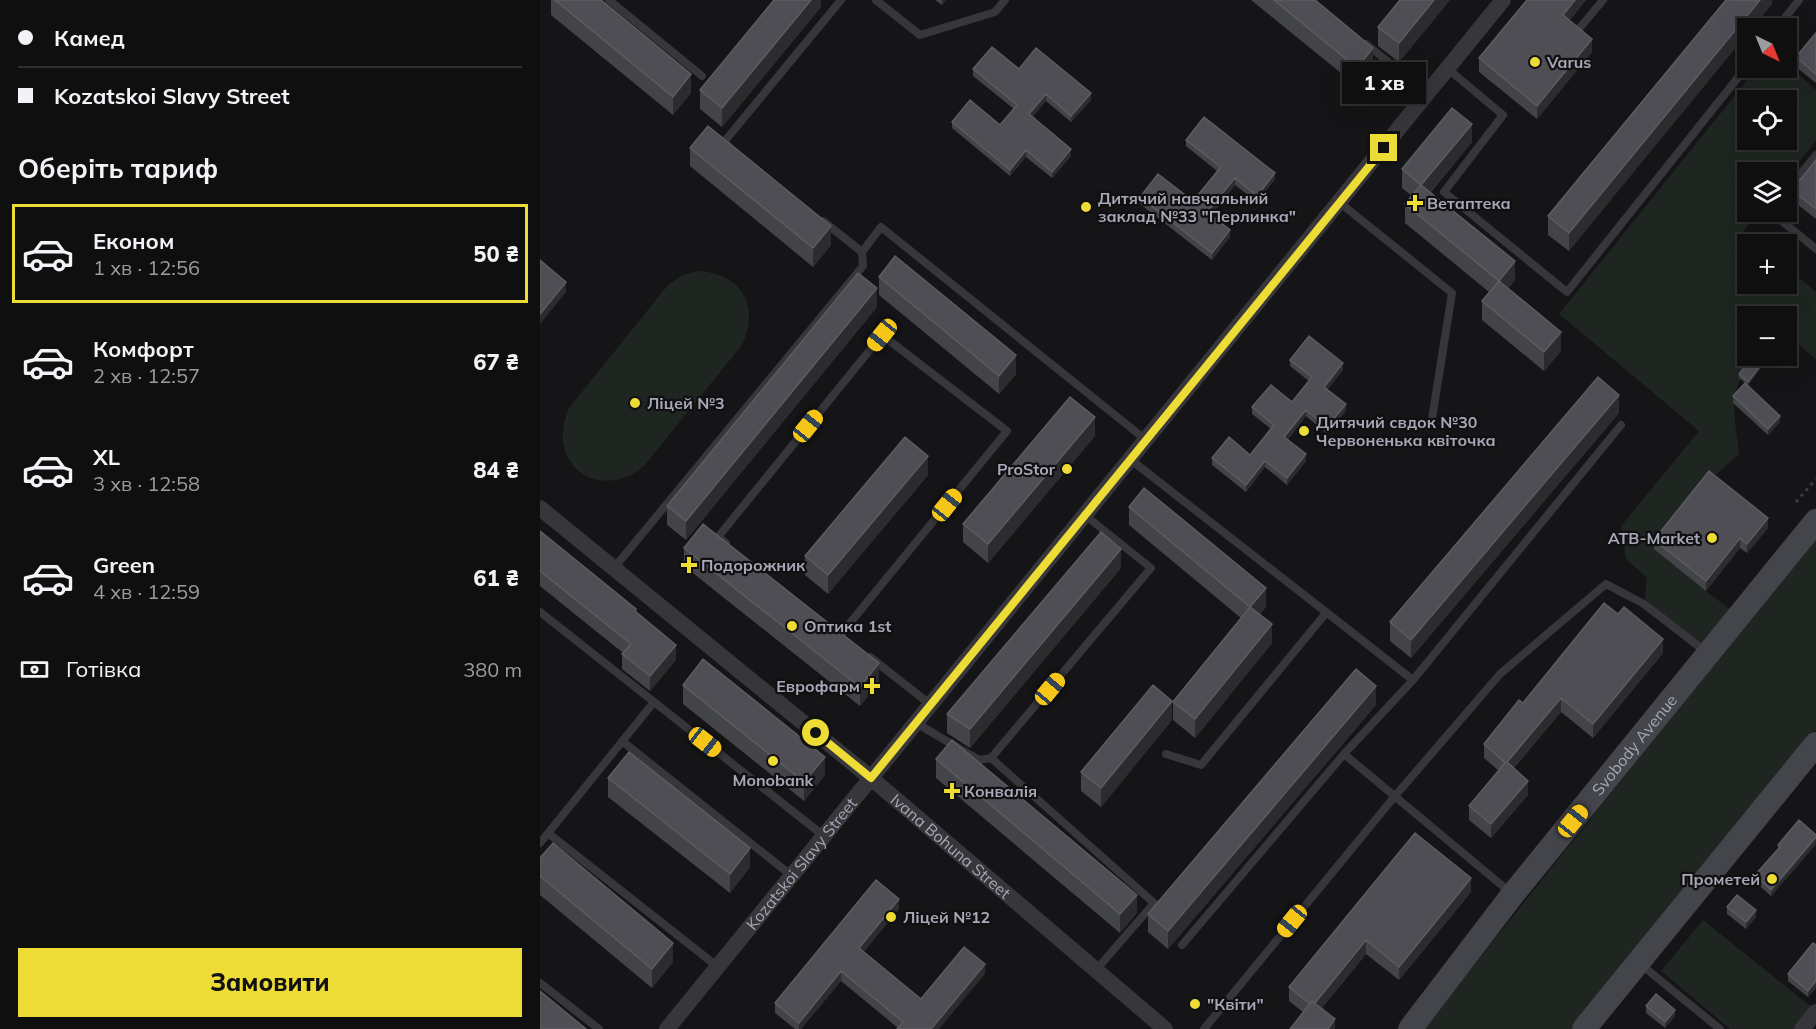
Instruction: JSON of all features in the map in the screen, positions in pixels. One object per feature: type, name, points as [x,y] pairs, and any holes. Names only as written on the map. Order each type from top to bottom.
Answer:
[{"type":"street","name":"Kozatskoi Slavy Street","points":[[667,1029],[1503,0]]},
{"type":"street","name":"Ivana Bohuna Street","points":[[540,508],[871,778],[1165,1029]]},
{"type":"street","name":"Svobody Avenue","points":[[1410,1029],[1513,894],[1816,521]]},
{"type":"street","points":[[1584,1029],[1816,744]]},
{"type":"lane","points":[[609,0],[702,76]]},
{"type":"lane","points":[[733,150],[724,142],[841,0]]},
{"type":"lane","points":[[876,0],[920,35],[995,12],[1005,0]]},
{"type":"lane","points":[[1578,30],[1603,0]]},
{"type":"lane","points":[[1785,18],[1799,0]]},
{"type":"lane","points":[[1357,36],[1428,94]]},
{"type":"lane","points":[[1448,69],[1503,115],[1444,192],[1567,292],[1738,78]]},
{"type":"lane","points":[[1797,178],[1816,155]]},
{"type":"lane","points":[[1339,202],[1452,293],[1432,419]]},
{"type":"lane","points":[[816,215],[862,252]]},
{"type":"lane","points":[[1783,222],[1816,249]]},
{"type":"lane","points":[[614,568],[863,266],[862,252],[881,227],[1146,440]]},
{"type":"lane","points":[[735,551],[718,537],[882,335],[1007,431],[842,634]]},
{"type":"lane","points":[[1182,945],[1344,754],[1413,680],[1621,425]]},
{"type":"lane","points":[[1131,460],[1413,680]]},
{"type":"lane","points":[[916,723],[979,760],[991,758],[1151,568],[1086,516]]},
{"type":"lane","points":[[1204,1029],[1395,796],[1500,674],[1606,584],[1644,604],[1708,655]]},
{"type":"lane","points":[[540,612],[824,836]]},
{"type":"lane","points":[[1166,754],[1201,765],[1326,613]]},
{"type":"lane","points":[[833,627],[850,642]]},
{"type":"lane","points":[[859,649],[931,705]]},
{"type":"lane","points":[[540,843],[654,702]]},
{"type":"lane","points":[[622,741],[792,876]]},
{"type":"lane","points":[[1344,754],[1513,894]]},
{"type":"lane","points":[[991,758],[1154,903],[1096,970]]},
{"type":"lane","points":[[548,833],[718,967]]},
{"type":"lane","points":[[1637,962],[1720,1029]]},
{"type":"lane","points":[[540,983],[599,1029]]},
{"type":"path","points":[[1796,502],[1816,479]]},
{"type":"shaded area","points":[[1797,73],[1816,90],[1816,141],[1797,165],[1797,162],[1737,162],[1737,222],[1751,222],[1743,231],[1747,234],[1737,234],[1737,294],[1797,294],[1797,276],[1816,292],[1816,359],[1797,343],[1797,306],[1737,306],[1737,366],[1747,366],[1734,403],[1739,454],[1709,481],[1706,591],[1739,616],[1709,655],[1644,604],[1647,578],[1626,559],[1621,526],[1699,431],[1559,314],[1737,93],[1737,150],[1797,150],[1797,90],[1739,90],[1749,78],[1797,78]]},
{"type":"shaded area","points":[[696,271],[724,277],[743,293],[749,316],[742,345],[644,466],[627,477],[609,481],[593,479],[580,472],[570,461],[564,446],[563,428],[569,408],[668,285],[681,276]]},
{"type":"shaded area","points":[[1816,536],[1816,730],[1576,1029],[1423,1029]]},
{"type":"shaded area","points":[[1703,920],[1814,1009],[1798,1029],[1730,1029],[1661,971]]},
{"type":"building","points":[[555,0],[601,0],[691,74],[673,97]]},
{"type":"building","points":[[774,0],[811,0],[722,108],[700,90]]},
{"type":"building","points":[[1274,0],[1315,0],[1373,48],[1357,68]]},
{"type":"building","points":[[1400,0],[1434,0],[1399,43],[1378,27]]},
{"type":"building","name":"Varus","points":[[1527,0],[1575,0],[1563,15],[1592,39],[1537,106],[1479,58]]},
{"type":"building","points":[[1726,0],[1760,0],[1745,18],[1737,18],[1737,28],[1569,233],[1548,216]]},
{"type":"building","points":[[1816,33],[1816,74],[1797,56]]},
{"type":"building","points":[[992,47],[1019,69],[1036,48],[1091,93],[1071,116],[1046,94],[1029,114],[1071,149],[1052,172],[1026,150],[1010,170],[952,122],[970,100],[1000,125],[1017,105],[973,69]]},
{"type":"building","points":[[1452,108],[1472,124],[1421,185],[1402,169]]},
{"type":"building","points":[[1204,117],[1275,173],[1257,196],[1235,178],[1207,212],[1230,230],[1212,253],[1140,197],[1158,174],[1193,201],[1221,167],[1186,140]]},
{"type":"building","points":[[708,126],[831,226],[813,248],[690,148]]},
{"type":"building","points":[[1816,160],[1816,209],[1797,194],[1797,184]]},
{"type":"building","points":[[1421,185],[1515,261],[1499,281],[1405,204]]},
{"type":"building","points":[[895,256],[1016,355],[999,376],[879,277]]},
{"type":"building","points":[[540,260],[566,282],[540,314]]},
{"type":"building","points":[[858,273],[877,288],[686,521],[667,506]]},
{"type":"building","points":[[1499,281],[1561,332],[1544,352],[1482,301]]},
{"type":"building","points":[[1309,336],[1343,363],[1324,387],[1346,404],[1327,427],[1306,410],[1284,437],[1306,454],[1287,478],[1265,461],[1246,485],[1212,458],[1229,437],[1250,455],[1274,425],[1252,407],[1271,385],[1292,402],[1312,377],[1290,360]]},
{"type":"building","points":[[1746,366],[1760,366],[1748,382],[1739,374]]},
{"type":"building","points":[[1598,377],[1619,395],[1411,640],[1390,622]]},
{"type":"building","points":[[1745,383],[1780,416],[1768,429],[1733,396]]},
{"type":"building","points":[[1070,397],[1095,417],[988,544],[963,524]]},
{"type":"building","points":[[905,437],[928,456],[828,575],[805,556]]},
{"type":"building","name":"ATB-Market","points":[[1709,471],[1768,518],[1747,544],[1740,538],[1706,581],[1654,540]]},
{"type":"building","points":[[1144,488],[1266,588],[1250,607],[1129,507]]},
{"type":"building","points":[[703,524],[879,663],[860,687],[684,548]]},
{"type":"building","points":[[540,531],[636,609],[635,611],[676,645],[650,676],[622,654],[631,644],[540,571]]},
{"type":"building","points":[[1101,532],[1121,549],[970,729],[947,714]]},
{"type":"building","points":[[1604,603],[1618,614],[1624,607],[1663,639],[1593,724],[1561,698],[1507,762],[1528,781],[1491,824],[1469,806],[1505,763],[1484,744],[1519,700],[1523,703]]},
{"type":"building","points":[[1250,607],[1272,624],[1195,719],[1173,702]]},
{"type":"building","points":[[703,659],[825,757],[804,782],[683,685]]},
{"type":"building","points":[[1356,669],[1376,686],[1168,931],[1148,914]]},
{"type":"building","points":[[1153,685],[1172,701],[1101,788],[1081,772]]},
{"type":"building","points":[[952,740],[1137,895],[1120,914],[936,759]]},
{"type":"building","points":[[629,752],[750,848],[730,874],[608,778]]},
{"type":"building","points":[[1799,820],[1816,837],[1771,890],[1755,875],[1780,847],[1778,845]]},
{"type":"building","points":[[1415,833],[1471,878],[1399,967],[1366,940],[1315,1003],[1312,1001],[1310,1004],[1289,987]]},
{"type":"building","points":[[553,843],[673,943],[652,969],[540,876],[540,858]]},
{"type":"building","points":[[876,880],[899,899],[859,948],[921,999],[964,947],[985,964],[931,1029],[897,1029],[903,1022],[841,971],[799,1023],[775,1003]]},
{"type":"building","points":[[1737,895],[1756,910],[1746,922],[1727,907]]},
{"type":"building","points":[[1813,943],[1816,945],[1816,981],[1808,991],[1788,974]]},
{"type":"building","points":[[540,991],[586,1029],[540,1029]]},
{"type":"building","points":[[1656,994],[1675,1010],[1665,1022],[1646,1006]]},
{"type":"building","points":[[1312,1001],[1335,1019],[1328,1029],[1290,1029]]},
{"type":"place","name":"Varus","points":[[1535,62]]},
{"type":"place","name":"Ветаптека","points":[[1415,203]]},
{"type":"place","name":"Дитячий навчальний заклад №33 \"Перлинка\"","points":[[1086,207]]},
{"type":"place","name":"Ліцей №3","points":[[635,403]]},
{"type":"place","name":"Дитячий свдок №30 Червоненька квіточка","points":[[1304,431]]},
{"type":"place","name":"ProStor","points":[[1067,469]]},
{"type":"place","name":"ATB-Market","points":[[1712,538]]},
{"type":"place","name":"Подорожник","points":[[689,565]]},
{"type":"place","name":"Оптика 1st","points":[[792,626]]},
{"type":"place","name":"Еврофарм","points":[[872,686]]},
{"type":"place","name":"Monobank","points":[[773,761]]},
{"type":"place","name":"Конвалія","points":[[952,791]]},
{"type":"place","name":"Прометей","points":[[1772,879]]},
{"type":"place","name":"Ліцей №12","points":[[891,917]]},
{"type":"place","name":"\"Квіти\"","points":[[1195,1004]]},
{"type":"route","points":[[816,733],[871,778],[1384,148]]}]
